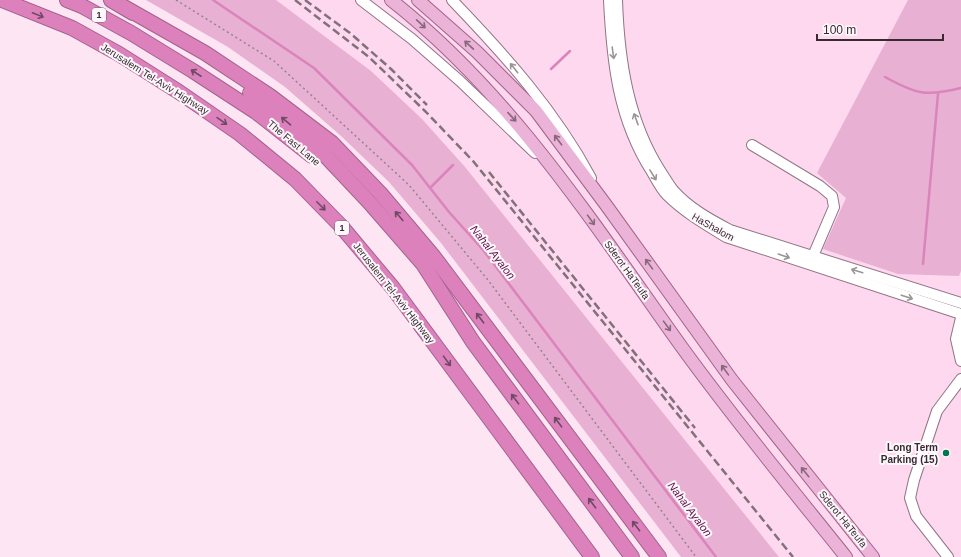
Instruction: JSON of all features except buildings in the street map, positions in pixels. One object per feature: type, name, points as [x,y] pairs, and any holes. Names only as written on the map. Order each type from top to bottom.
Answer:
[{"type":"highway","name":"Jerusalem Tel-Aviv Highway","points":[[2,0],[72,28],[119,54],[179,92],[240,134],[294,179],[341,226],[393,288],[592,557]]},
{"type":"highway","name":"The Fast Lane","points":[[67,0],[131,32],[180,63],[256,112],[310,154],[360,204],[416,270],[472,342]]},
{"type":"highway","name":"1","points":[[111,0],[124,7],[262,101],[320,150],[370,202],[422,264],[472,342],[632,557]]},
{"type":"highway","points":[[124,7],[225,66],[270,96],[332,143],[380,193],[434,257],[659,557]]},
{"type":"main road","name":"Sderot HaTeufa","points":[[391,0],[416,20],[466,68],[520,125],[715,393],[846,557]]},
{"type":"main road","name":"Sderot HaTeufa","points":[[418,0],[476,52],[536,111],[606,205],[732,380],[873,557]]},
{"type":"street","points":[[361,0],[412,39],[454,75],[556,173]]},
{"type":"street","points":[[452,0],[501,52],[552,114],[575,147],[606,205]]},
{"type":"street","name":"HaShalom","points":[[609,0],[610,36],[620,100],[640,153],[666,194],[694,218],[726,237],[811,261],[961,314]]},
{"type":"street","points":[[617,0],[618,36],[628,95],[648,151],[673,189],[700,214],[730,230],[811,261],[961,303]]},
{"type":"street","points":[[752,145],[820,186],[832,196],[834,207],[811,261]]},
{"type":"street","points":[[961,318],[956,339],[961,362]]},
{"type":"street","points":[[948,557],[916,516],[910,498],[914,480],[937,411],[961,379]]},
{"type":"path","points":[[176,0],[274,61],[409,185],[488,280],[696,557]]},
{"type":"shaded area","points":[[146,0],[276,0],[371,71],[422,119],[465,167],[779,557],[681,557],[441,243],[389,182],[341,136],[285,87],[228,47]]},
{"type":"shaded area","points":[[245,0],[961,0],[961,557],[735,557]]},
{"type":"shaded area","points":[[908,0],[961,0],[961,271],[959,276],[898,274],[823,249],[846,198],[817,173]]},
{"type":"waterway","name":"Nahal Ayalon","points":[[213,0],[314,68],[412,165],[449,212],[484,251],[716,557]]},
{"type":"waterway","points":[[551,69],[570,51]]},
{"type":"waterway","points":[[885,77],[905,87],[922,92],[930,93],[961,88]]},
{"type":"waterway","points":[[923,264],[938,94]]},
{"type":"waterway","points":[[430,188],[453,165]]},
{"type":"railway","points":[[295,0],[369,57],[426,112],[473,161],[793,557]]},
{"type":"railway","points":[[305,0],[350,33],[391,69],[427,105]]},
{"type":"railway","points":[[489,172],[695,428]]},
{"type":"place","name":"Long Term Parking (15)","points":[[946,453]]}]
